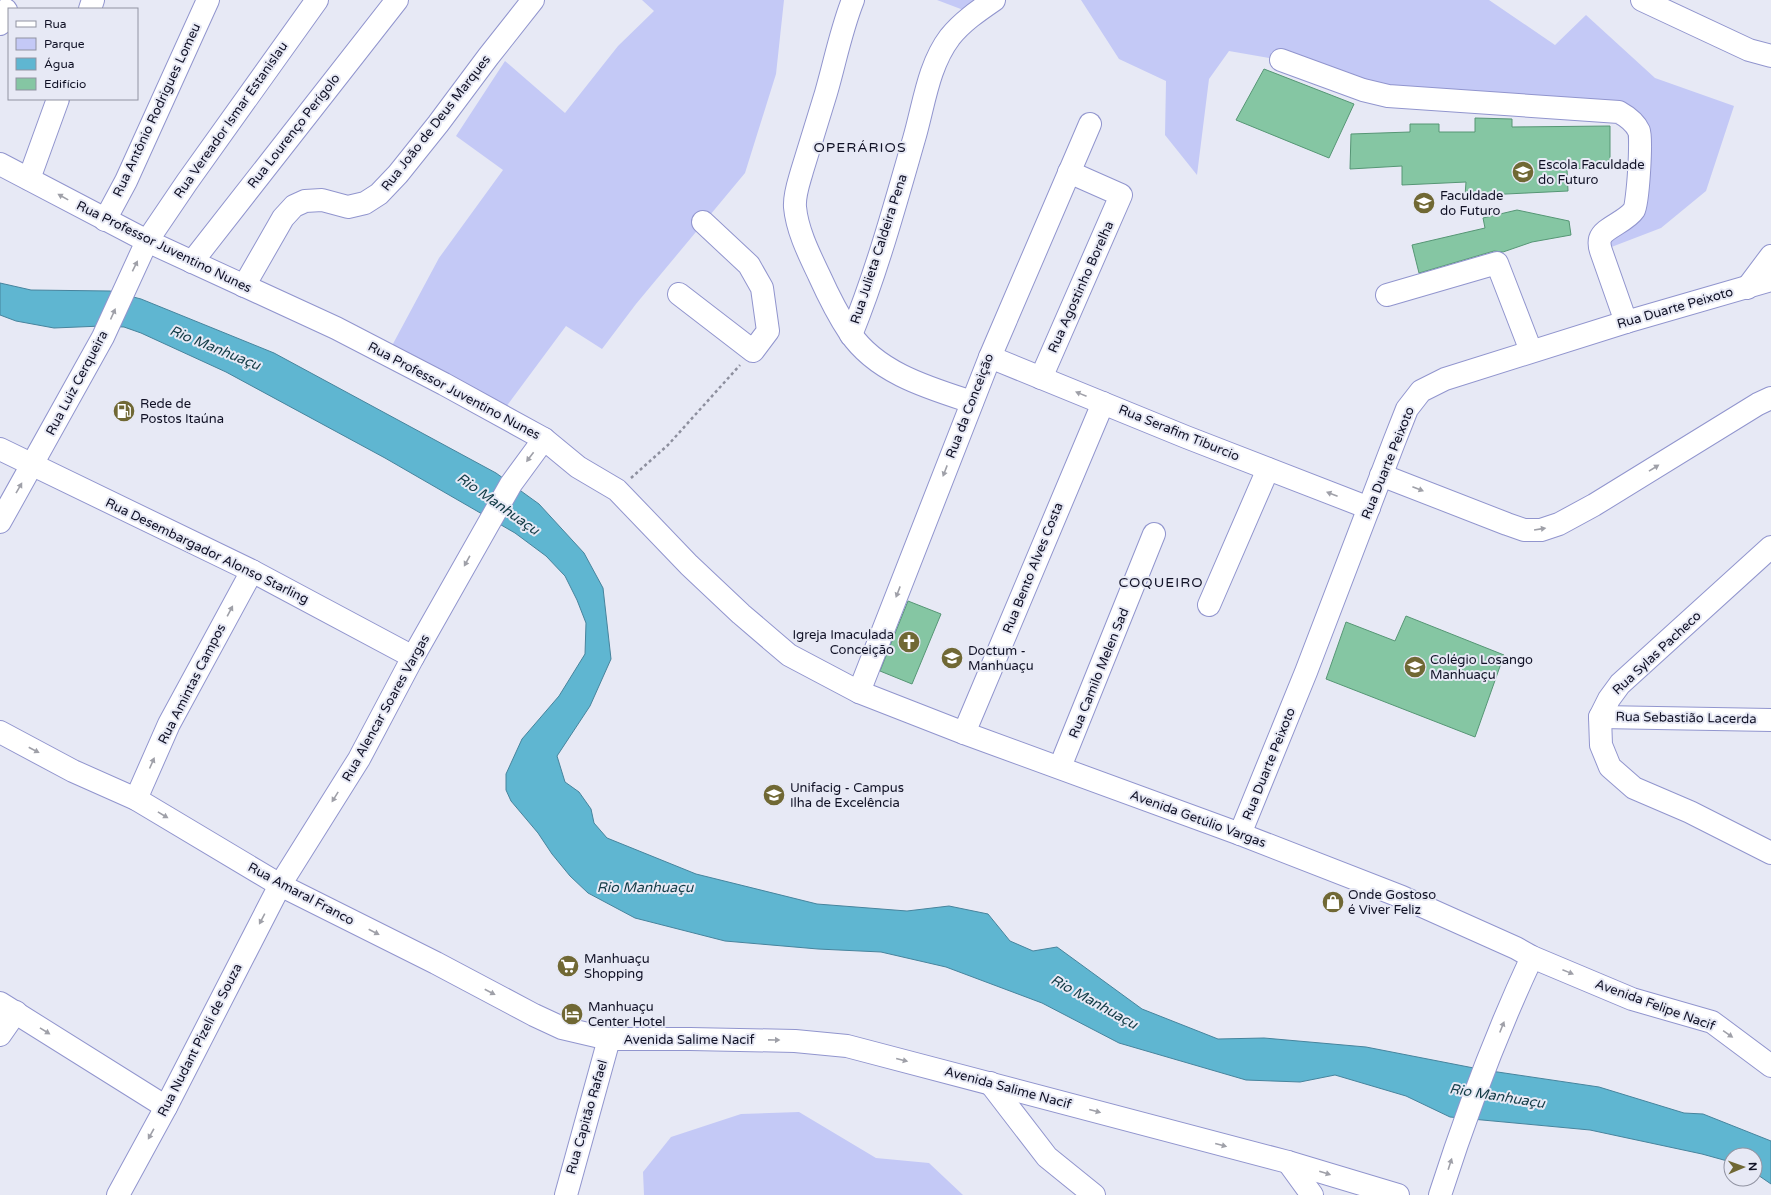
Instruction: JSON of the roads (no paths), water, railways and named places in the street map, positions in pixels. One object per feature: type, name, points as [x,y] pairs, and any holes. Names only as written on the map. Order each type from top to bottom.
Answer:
[{"type":"street","name":"Rua Antônio Rodrigues Lomeu","points":[[105,220],[126,181],[208,0]]},
{"type":"street","name":"Rua Vereador Ismar Estanislau","points":[[147,241],[187,182],[317,0]]},
{"type":"street","name":"Rua Lourenço Perígolo","points":[[192,262],[397,0]]},
{"type":"street","name":"Rua João de Deus Marques","points":[[244,286],[283,218],[294,206],[305,201],[322,200],[348,207],[364,203],[379,194],[398,174],[438,124],[533,0]]},
{"type":"street","points":[[852,0],[846,16],[826,93],[799,183],[795,206],[801,231],[808,253],[833,304],[851,335],[870,354],[901,375],[929,388],[972,402]]},
{"type":"street","name":"Rua Julieta Caldeira Pena","points":[[851,335],[872,281],[914,137],[924,96],[934,67],[950,37],[974,14],[994,0]]},
{"type":"street","points":[[1642,0],[1749,50],[1771,56]]},
{"type":"street","points":[[1281,60],[1363,90],[1388,96],[1619,112],[1631,119],[1640,132],[1638,197],[1635,209],[1626,219],[1603,233],[1599,240],[1601,251],[1626,322]]},
{"type":"street","points":[[29,179],[58,100]]},
{"type":"street","name":"Rua da Conceição","points":[[859,692],[990,356],[1090,124]]},
{"type":"street","name":"Rua Professor Juventino Nunes","points":[[0,164],[147,241],[336,328],[444,384],[544,439],[578,467],[617,490],[689,565],[741,614],[789,655],[859,692]]},
{"type":"street","name":"Rua Agostinho Borelha","points":[[1041,378],[1121,196],[1069,172]]},
{"type":"street","points":[[679,294],[753,351],[768,331],[762,288],[749,265],[703,222]]},
{"type":"street","name":"Rua Luiz Cerqueira","points":[[0,522],[102,337],[147,241]]},
{"type":"street","points":[[1747,288],[1771,256]]},
{"type":"street","points":[[1387,295],[1497,263],[1531,351]]},
{"type":"street","name":"Rua Duarte Peixoto","points":[[1240,834],[1306,672],[1407,409],[1421,391],[1445,378],[1626,322],[1771,280]]},
{"type":"street","name":"Rua Serafim Tiburcio","points":[[990,356],[1103,403],[1369,508]]},
{"type":"street","points":[[1381,475],[1524,530],[1540,530],[1559,524],[1594,505],[1751,408],[1771,398]]},
{"type":"street","name":"Rua Bento Alves Costa","points":[[964,733],[1103,403]]},
{"type":"street","name":"Rua Alencar Soares Vargas","points":[[280,885],[359,760],[413,657],[516,475],[544,439]]},
{"type":"street","name":"Rua Desembargador Alonso Starling","points":[[0,449],[32,466],[252,571],[413,657]]},
{"type":"street","points":[[1209,605],[1268,469]]},
{"type":"street","name":"Rua Camilo Melen Sad","points":[[1060,767],[1154,534]]},
{"type":"street","name":"Rua Sylas Pacheco","points":[[1771,547],[1620,684],[1609,699],[1600,717],[1601,745],[1610,767],[1634,788],[1690,812],[1771,853]]},
{"type":"street","name":"Rua Amintas Campos","points":[[136,799],[169,724],[252,571]]},
{"type":"street","name":"Avenida Getúlio Vargas","points":[[859,692],[964,733],[1240,834],[1409,900],[1510,945],[1532,957]]},
{"type":"street","name":"Rua Sebastião Lacerda","points":[[1600,717],[1771,720]]},
{"type":"street","name":"Rua Amaral Franco","points":[[0,732],[73,771],[136,799],[280,885],[436,963],[534,1016],[562,1028],[609,1039]]},
{"type":"street","name":"Rua Nudant Pizeli de Souza","points":[[118,1195],[166,1107],[280,885]]},
{"type":"street","points":[[1440,1195],[1460,1133],[1487,1063],[1532,957]]},
{"type":"street","name":"Avenida Felipe Nacif","points":[[1532,957],[1632,999],[1712,1022],[1771,1066]]},
{"type":"street","points":[[0,1035],[8,1008],[166,1107]]},
{"type":"street","name":"Avenida Salime Nacif","points":[[609,1039],[690,1038],[795,1041],[847,1046],[1288,1162],[1398,1195]]},
{"type":"street","name":"Rua Capitão Rafael","points":[[566,1195],[609,1039]]},
{"type":"street","points":[[990,1083],[1046,1157],[1094,1195]]},
{"type":"street","points":[[1288,1162],[1312,1195]]},
{"type":"water","name":"Rio Manhuaçu","points":[[0,283],[31,290],[110,291],[141,299],[274,353],[496,473],[539,504],[584,553],[603,588],[611,659],[590,706],[557,756],[565,782],[579,792],[591,809],[594,823],[607,838],[696,874],[817,904],[907,911],[949,906],[988,914],[1010,941],[1033,951],[1057,947],[1142,1009],[1218,1039],[1264,1038],[1366,1047],[1484,1070],[1599,1087],[1684,1113],[1703,1114],[1771,1141],[1771,1184],[1763,1178],[1763,1147],[1723,1147],[1723,1160],[1590,1130],[1450,1117],[1406,1096],[1335,1075],[1300,1082],[1246,1080],[1119,1043],[1042,1003],[946,967],[881,952],[818,949],[725,941],[635,918],[588,893],[570,876],[552,854],[538,833],[511,801],[506,790],[506,774],[522,739],[559,696],[585,654],[586,623],[577,600],[565,576],[546,556],[515,533],[385,458],[226,372],[141,333],[124,327],[102,326],[54,328],[16,321],[0,315]]},
{"type":"place","name":"Escola Faculdade do Futuro","points":[[1523,172]]},
{"type":"place","name":"Faculdade do Futuro","points":[[1424,203]]},
{"type":"place","name":"Rede de Postos Itaúna","points":[[124,411]]},
{"type":"place","name":"Igreja Imaculada Conceição","points":[[909,642]]},
{"type":"place","name":"Doctum - Manhuaçu","points":[[952,658]]},
{"type":"place","name":"Colégio Losango Manhuaçu","points":[[1415,667]]},
{"type":"place","name":"Unifacig - Campus Ilha de Excelência","points":[[774,795]]},
{"type":"place","name":"Onde Gostoso é Viver Feliz","points":[[1333,902]]},
{"type":"place","name":"Manhuaçu Shopping","points":[[568,966]]},
{"type":"place","name":"Manhuaçu Center Hotel","points":[[572,1014]]},
{"type":"district","name":"OPERÁRIOS","points":[[860,147]]},
{"type":"district","name":"COQUEIRO","points":[[1161,582]]}]
